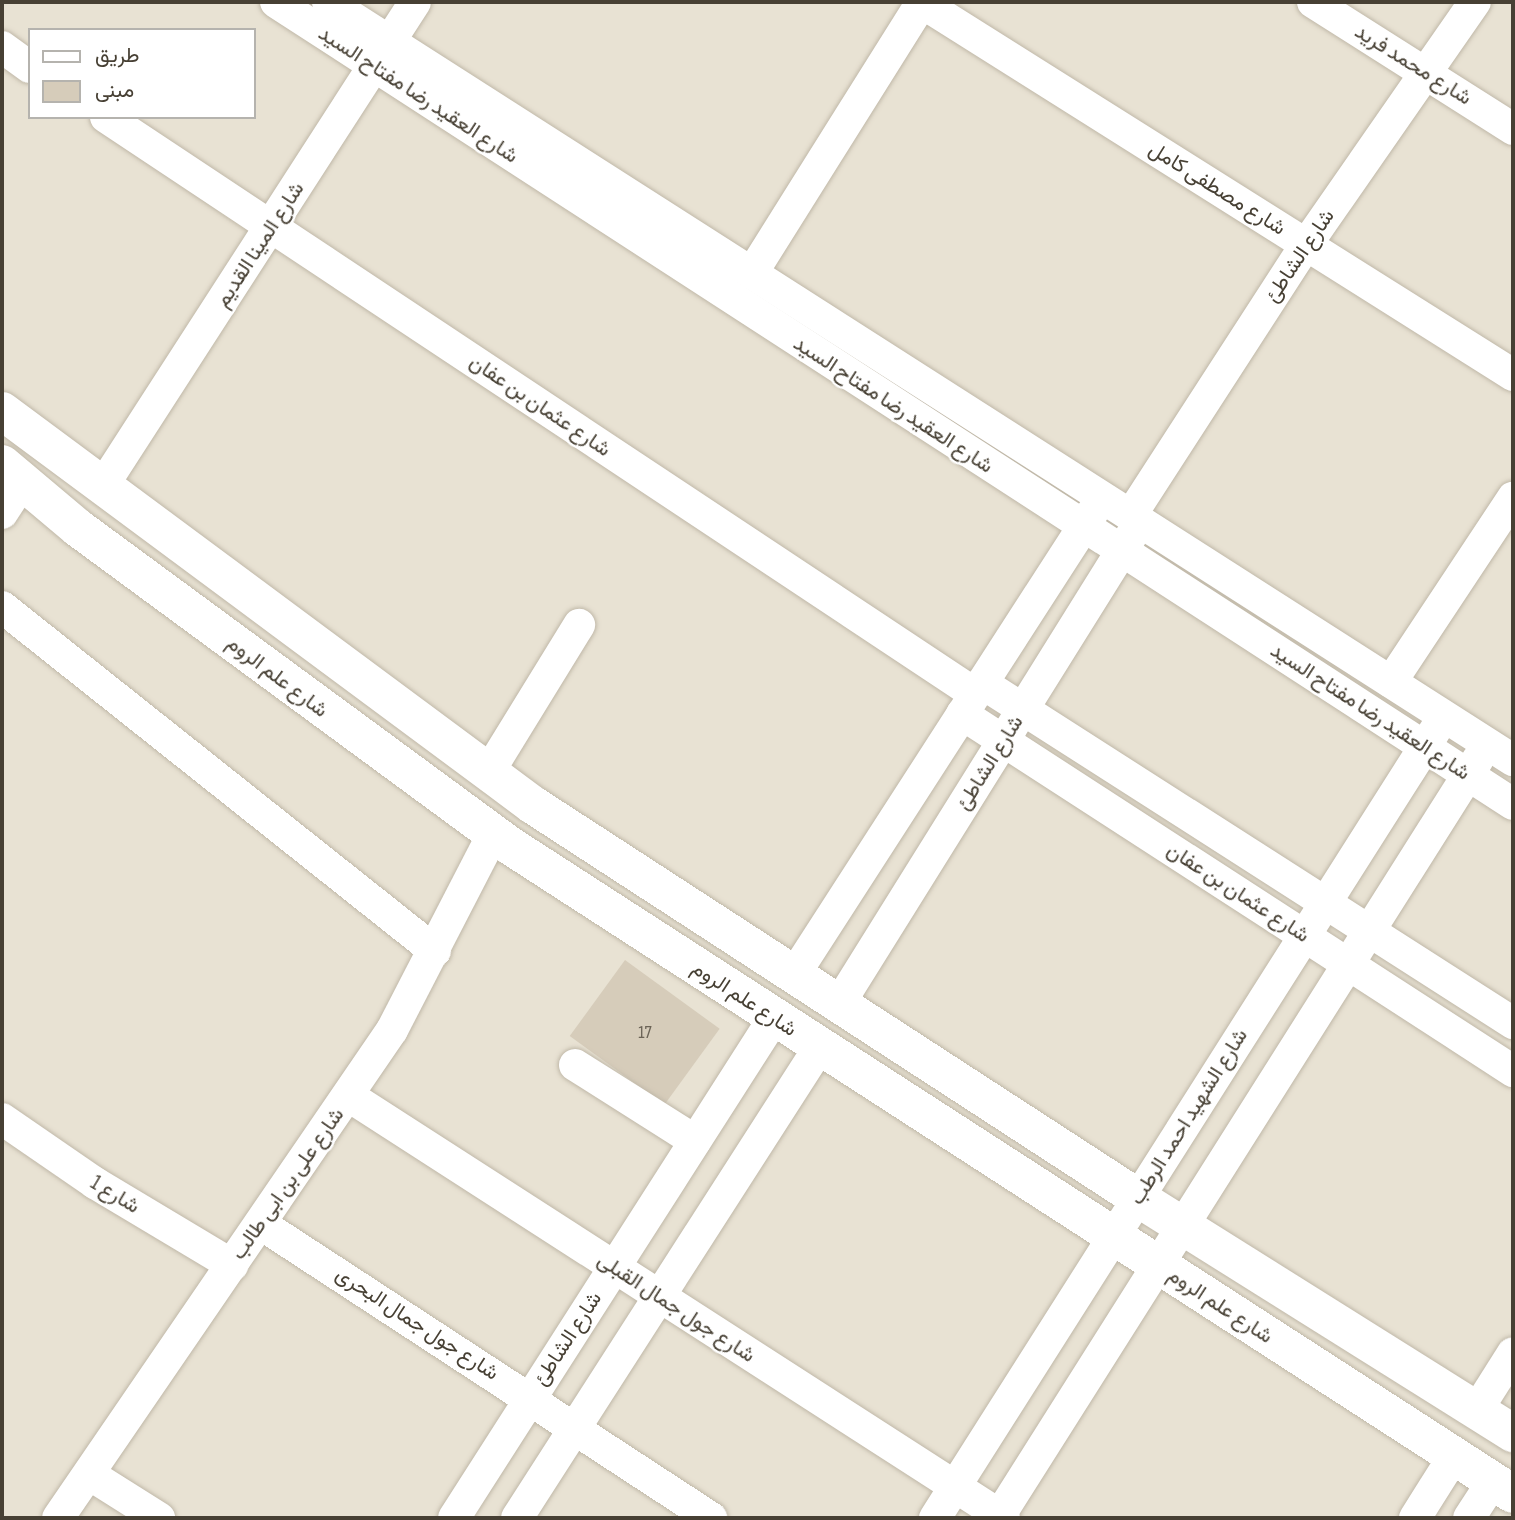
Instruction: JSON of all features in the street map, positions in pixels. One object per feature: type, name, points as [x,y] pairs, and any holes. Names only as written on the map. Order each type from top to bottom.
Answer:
[{"type":"street","name":"شارع العقيد رضا مفتاح السيد","points":[[276,2],[382,54],[752,274],[1501,752]]},
{"type":"street","name":"شارع العقيد رضا مفتاح السيد","points":[[328,2],[382,54],[1082,527],[1513,804]]},
{"type":"street","name":"شارع المينا القديم","points":[[102,487],[272,228],[415,2]]},
{"type":"street","name":"شارع مصطفى كامل","points":[[921,2],[1513,375]]},
{"type":"street","points":[[752,274],[921,2]]},
{"type":"street","name":"شارع محمد فريد","points":[[1313,2],[1513,129]]},
{"type":"street","name":"شارع الشاطئ","points":[[839,1004],[1121,552],[1135,518],[1306,245],[1475,2]]},
{"type":"street","points":[[2,47],[28,66]]},
{"type":"street","name":"شارع عثمان بن عفان","points":[[109,119],[973,697],[1023,709],[1513,1023]]},
{"type":"street","points":[[2,411],[533,805],[1138,1198],[1513,1433]]},
{"type":"street","name":"شارع علم الروم","points":[[9,486],[501,839],[568,884],[1503,1487]]},
{"type":"street","points":[[794,975],[1102,496]]},
{"type":"street","points":[[1391,681],[1513,498]]},
{"type":"street","points":[[2,607],[435,951]]},
{"type":"street","points":[[488,773],[579,625]]},
{"type":"street","name":"شارع عثمان بن عفان","points":[[973,697],[1003,741],[1513,1071]]},
{"type":"street","name":"شارع الشهيد احمد الرطب","points":[[935,1518],[1444,716]]},
{"type":"street","points":[[1001,1517],[1468,775],[1501,752]]},
{"type":"street","points":[[501,839],[529,824],[533,805]]},
{"type":"street","name":"شارع على بن ابى طالب","points":[[68,1515],[89,1474],[349,1096],[501,839]]},
{"type":"street","points":[[568,884],[578,857],[592,844]]},
{"type":"street","name":"شارع الشاطئ","points":[[454,1518],[774,1018]]},
{"type":"street","points":[[517,1518],[819,1048]]},
{"type":"street","points":[[575,1065],[695,1141]]},
{"type":"street","name":"شارع جول جمال القبلى","points":[[349,1096],[1001,1517]]},
{"type":"street","name":"شارع 1","points":[[2,1119],[96,1183],[232,1265]]},
{"type":"street","name":"شارع جول جمال البحرى","points":[[261,1224],[531,1397],[711,1518]]},
{"type":"street","points":[[1477,1410],[1513,1353]]},
{"type":"street","points":[[1415,1518],[1454,1456]]},
{"type":"street","points":[[89,1474],[159,1518]]},
{"type":"street","points":[[1469,1518],[1503,1487]]},
{"type":"shaded area","points":[[2,2],[1513,2],[1513,1518],[2,1518]]},
{"type":"building","points":[[625,960],[720,1029],[664,1105],[570,1036]]}]
